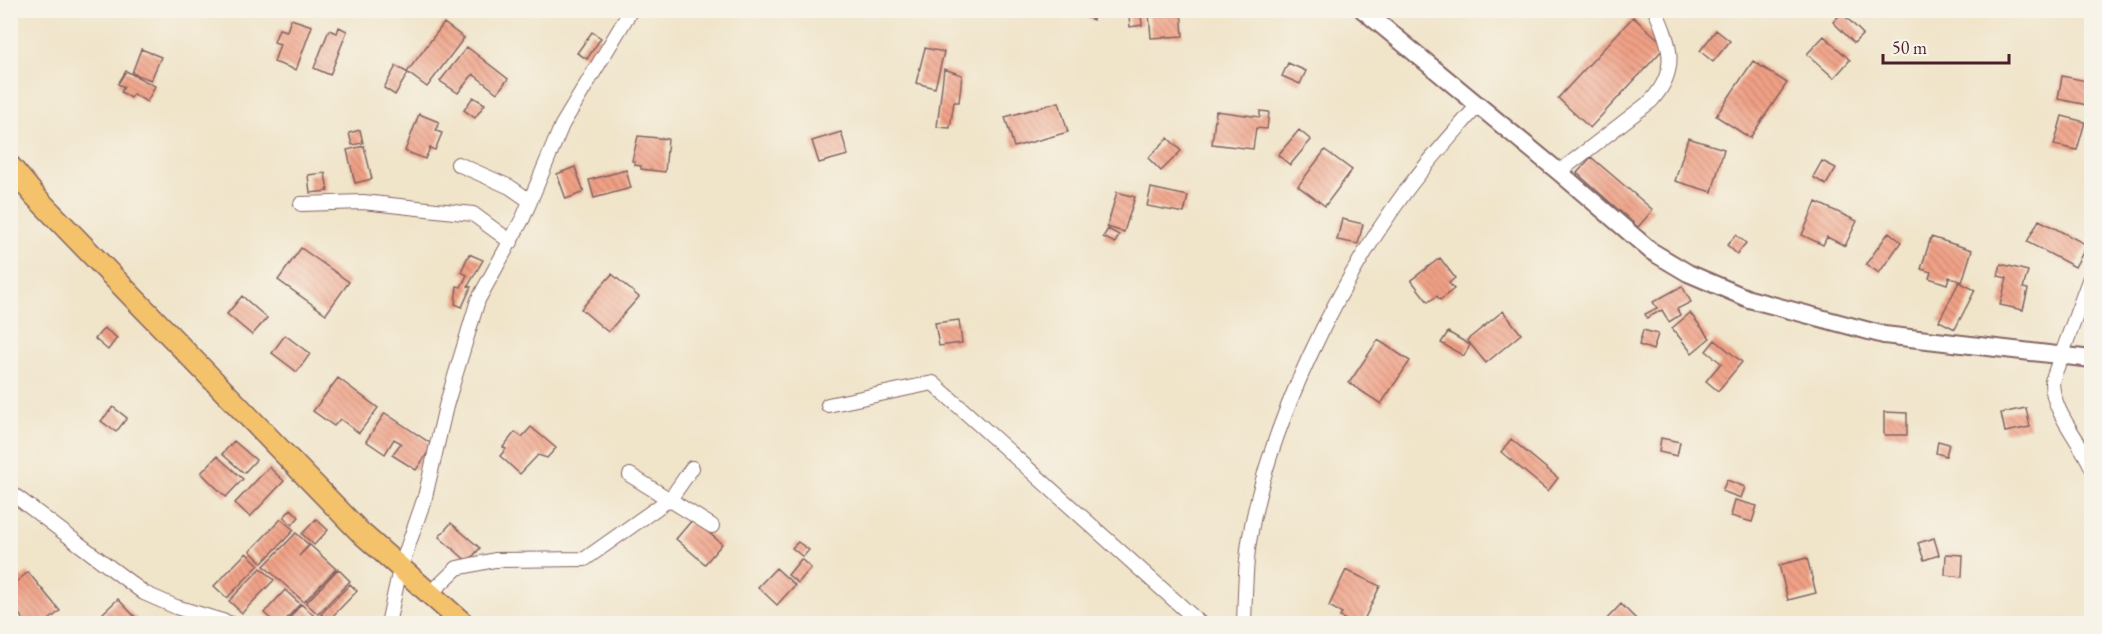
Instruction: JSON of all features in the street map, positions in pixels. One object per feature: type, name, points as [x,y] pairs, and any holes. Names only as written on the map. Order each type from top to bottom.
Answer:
[{"type":"main road","points":[[10,166],[35,196],[224,394],[400,569],[464,624]]},
{"type":"street","points":[[388,624],[400,569],[425,497],[452,386],[478,300],[511,242],[562,125],[631,10]]},
{"type":"street","points":[[1363,10],[1651,251],[1688,273],[1749,299],[1884,335],[2061,358],[2091,359]]},
{"type":"street","points":[[1559,172],[1651,101],[1662,88],[1668,73],[1670,56],[1668,39],[1655,10]]},
{"type":"street","points":[[1244,624],[1249,543],[1263,477],[1280,428],[1314,348],[1376,234],[1405,192],[1478,105]]},
{"type":"street","points":[[458,164],[510,187],[530,201]]},
{"type":"street","points":[[301,204],[363,202],[473,214],[511,242]]},
{"type":"street","points":[[2091,273],[2061,358],[2054,370],[2052,392],[2091,468]]},
{"type":"street","points":[[828,405],[933,383],[1201,624]]},
{"type":"street","points":[[430,594],[457,568],[495,560],[585,559],[671,498],[692,468]]},
{"type":"street","points":[[630,475],[671,498],[712,526]]},
{"type":"street","points":[[10,492],[144,592],[176,608],[231,623]]},
{"type":"building","points":[[1070,10],[1095,10],[1093,20]]},
{"type":"building","points":[[1181,10],[1183,36],[1151,38],[1149,13]]},
{"type":"building","points":[[1842,13],[1863,34],[1854,43],[1833,22]]},
{"type":"building","points":[[1141,14],[1142,25],[1130,27],[1129,16]]},
{"type":"building","points":[[1633,17],[1666,46],[1590,128],[1558,98]]},
{"type":"building","points":[[291,19],[312,26],[296,70],[274,62],[280,44],[274,42],[279,29],[287,31]]},
{"type":"building","points":[[444,23],[464,38],[427,87],[407,72]]},
{"type":"building","points":[[339,27],[347,31],[330,75],[314,68],[329,30],[337,33]]},
{"type":"building","points":[[1716,30],[1730,41],[1713,62],[1700,51]]},
{"type":"building","points":[[592,32],[601,38],[587,59],[577,53]]},
{"type":"building","points":[[1824,36],[1850,60],[1834,78],[1807,54]]},
{"type":"building","points":[[467,47],[508,79],[497,93],[473,74],[458,93],[440,81]]},
{"type":"building","points":[[925,48],[944,52],[935,88],[916,83]]},
{"type":"building","points":[[141,49],[161,57],[151,80],[132,73]]},
{"type":"building","points":[[1753,61],[1787,83],[1750,138],[1716,116]]},
{"type":"building","points":[[1288,63],[1306,71],[1300,84],[1282,76]]},
{"type":"building","points":[[396,66],[408,73],[395,95],[384,88]]},
{"type":"building","points":[[944,69],[962,75],[959,102],[954,102],[950,128],[937,127]]},
{"type":"building","points":[[126,71],[155,86],[147,102],[133,94],[131,98],[121,92],[124,87],[118,84]]},
{"type":"building","points":[[2062,76],[2092,82],[2092,106],[2058,99]]},
{"type":"building","points":[[473,97],[485,104],[475,118],[464,110]]},
{"type":"building","points":[[1059,102],[1068,132],[1014,147],[1005,117]]},
{"type":"building","points":[[1216,111],[1260,117],[1260,111],[1269,112],[1267,129],[1256,128],[1253,149],[1212,144]]},
{"type":"building","points":[[419,114],[439,122],[436,131],[442,133],[435,150],[430,148],[425,159],[405,151]]},
{"type":"building","points":[[2062,116],[2085,122],[2077,150],[2054,145]]},
{"type":"building","points":[[360,130],[363,143],[352,145],[349,133]]},
{"type":"building","points":[[1299,130],[1311,140],[1290,165],[1278,155]]},
{"type":"building","points":[[841,132],[848,155],[819,163],[812,141]]},
{"type":"building","points":[[638,136],[668,139],[665,172],[641,169],[641,166],[635,165],[632,161]]},
{"type":"building","points":[[1168,138],[1181,151],[1161,171],[1148,158]]},
{"type":"building","points":[[1688,138],[1724,149],[1712,192],[1675,181]]},
{"type":"building","points":[[364,146],[372,179],[355,183],[347,150]]},
{"type":"building","points":[[1325,150],[1352,170],[1325,206],[1298,186]]},
{"type":"building","points":[[1591,157],[1653,210],[1638,227],[1577,173]]},
{"type":"building","points":[[1822,161],[1836,168],[1826,185],[1813,177]]},
{"type":"building","points":[[575,167],[584,192],[566,199],[557,174]]},
{"type":"building","points":[[626,170],[631,188],[594,198],[589,180]]},
{"type":"building","points":[[325,173],[328,191],[310,193],[308,175]]},
{"type":"building","points":[[1151,188],[1188,196],[1184,213],[1147,206]]},
{"type":"building","points":[[1117,192],[1135,197],[1124,232],[1107,227]]},
{"type":"building","points":[[1816,202],[1857,221],[1845,246],[1827,237],[1823,245],[1802,235]]},
{"type":"building","points":[[1342,219],[1363,224],[1358,244],[1337,240]]},
{"type":"building","points":[[2039,220],[2087,245],[2075,267],[2027,242]]},
{"type":"building","points":[[1108,229],[1119,235],[1115,243],[1103,237]]},
{"type":"building","points":[[1889,232],[1901,242],[1879,273],[1866,264]]},
{"type":"building","points":[[1736,235],[1746,243],[1737,254],[1727,245]]},
{"type":"building","points":[[1931,237],[1972,250],[1962,282],[1949,277],[1947,284],[1929,278],[1931,272],[1921,269]]},
{"type":"building","points":[[301,248],[349,282],[326,314],[278,280]]},
{"type":"building","points":[[469,254],[483,260],[468,286],[471,287],[462,307],[455,304],[457,286],[461,287],[467,275],[461,272]]},
{"type":"building","points":[[1440,258],[1455,278],[1449,283],[1454,289],[1440,300],[1437,296],[1428,302],[1411,280]]},
{"type":"building","points":[[2001,264],[2028,271],[2023,288],[2028,289],[2023,310],[2000,305],[2007,278],[1998,276]]},
{"type":"building","points":[[612,274],[639,297],[608,332],[581,309]]},
{"type":"building","points":[[1959,282],[1975,290],[1955,329],[1939,321]]},
{"type":"building","points":[[1682,286],[1691,302],[1677,309],[1680,315],[1669,322],[1662,310],[1647,318],[1645,314],[1657,308],[1653,302]]},
{"type":"building","points":[[242,296],[267,318],[252,335],[227,314]]},
{"type":"building","points":[[1503,311],[1521,334],[1486,363],[1467,340]]},
{"type":"building","points":[[1690,313],[1710,338],[1692,353],[1672,328]]},
{"type":"building","points":[[959,320],[962,343],[939,346],[935,323]]},
{"type":"building","points":[[104,328],[117,338],[108,350],[95,339]]},
{"type":"building","points":[[1643,330],[1658,334],[1653,350],[1639,345]]},
{"type":"building","points":[[1448,332],[1470,345],[1464,356],[1441,343]]},
{"type":"building","points":[[285,335],[310,354],[297,372],[272,353]]},
{"type":"building","points":[[1378,340],[1410,361],[1381,404],[1349,383]]},
{"type":"building","points":[[1715,340],[1742,362],[1718,391],[1706,381],[1721,363],[1706,351]]},
{"type":"building","points":[[338,378],[378,408],[359,433],[340,419],[334,426],[313,411]]},
{"type":"building","points":[[113,407],[127,418],[116,432],[101,421]]},
{"type":"building","points":[[2026,408],[2030,427],[2005,432],[2001,413]]},
{"type":"building","points":[[1884,412],[1907,413],[1907,435],[1884,435]]},
{"type":"building","points":[[385,413],[433,445],[416,470],[392,455],[401,443],[394,439],[385,454],[366,441]]},
{"type":"building","points":[[531,427],[556,448],[547,458],[538,455],[520,474],[500,456],[506,449],[503,447],[515,432],[522,437]]},
{"type":"building","points":[[1661,438],[1680,442],[1677,456],[1659,452]]},
{"type":"building","points":[[1511,439],[1558,478],[1548,491],[1501,452]]},
{"type":"building","points":[[234,441],[256,460],[244,473],[222,454]]},
{"type":"building","points":[[1938,441],[1949,444],[1946,456],[1936,453]]},
{"type":"building","points":[[217,456],[243,479],[226,497],[201,473]]},
{"type":"building","points":[[269,467],[284,481],[250,517],[235,503]]},
{"type":"building","points":[[1727,480],[1745,487],[1741,498],[1722,491]]},
{"type":"building","points":[[1735,500],[1757,506],[1752,522],[1731,516]]},
{"type":"building","points":[[291,509],[299,517],[292,525],[284,517]]},
{"type":"building","points":[[281,519],[294,530],[262,563],[250,551]]},
{"type":"building","points":[[316,519],[328,530],[314,545],[302,534]]},
{"type":"building","points":[[693,519],[722,544],[705,564],[676,539]]},
{"type":"building","points":[[451,523],[480,548],[468,562],[439,537]]},
{"type":"building","points":[[296,533],[309,545],[299,556],[310,545],[336,569],[304,602],[264,566]]},
{"type":"building","points":[[1934,538],[1939,555],[1924,560],[1918,543]]},
{"type":"building","points":[[798,542],[809,550],[803,557],[792,548]]},
{"type":"building","points":[[246,553],[259,565],[227,598],[214,586]]},
{"type":"building","points":[[1946,554],[1963,555],[1962,577],[1945,575]]},
{"type":"building","points":[[1807,558],[1816,593],[1788,600],[1779,565]]},
{"type":"building","points":[[801,559],[811,568],[798,583],[788,575]]},
{"type":"building","points":[[261,568],[274,580],[242,613],[229,601]]},
{"type":"building","points":[[776,568],[795,585],[777,605],[758,587]]},
{"type":"building","points":[[338,569],[350,581],[318,614],[306,603]]},
{"type":"building","points":[[1346,570],[1380,586],[1362,624],[1353,624],[1340,617],[1342,613],[1329,606]]},
{"type":"building","points":[[28,572],[60,611],[44,624],[27,624],[10,603],[10,587]]},
{"type":"building","points":[[350,584],[357,591],[328,621],[321,614]]},
{"type":"building","points":[[285,590],[300,604],[282,624],[276,624],[264,613]]},
{"type":"building","points":[[118,599],[137,619],[132,624],[113,624],[103,613]]},
{"type":"building","points":[[301,604],[323,624],[294,624],[289,619]]},
{"type":"building","points":[[1621,604],[1641,624],[1602,624]]},
{"type":"building","points":[[350,619],[365,623],[365,624],[349,624]]}]
